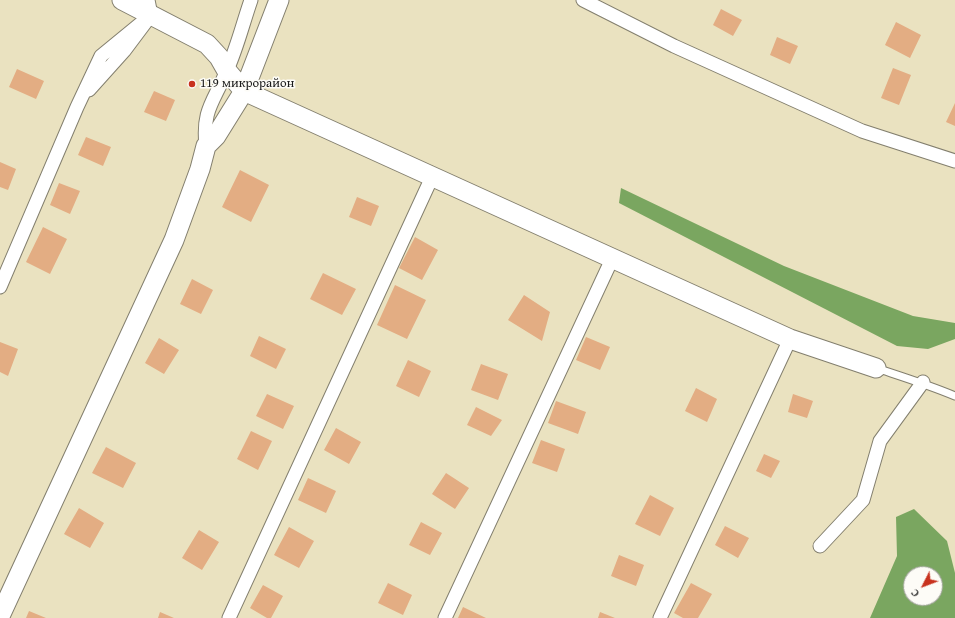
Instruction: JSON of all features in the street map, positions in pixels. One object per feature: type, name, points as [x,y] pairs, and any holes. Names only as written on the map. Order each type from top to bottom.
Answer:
[{"type":"street","points":[[122,0],[149,7],[207,44],[219,57],[227,71],[244,91],[790,339],[876,368]]},
{"type":"street","points":[[0,616],[174,240],[200,169],[206,146],[204,131],[207,112],[227,71],[251,0]]},
{"type":"street","points":[[206,146],[216,136],[244,91],[279,0]]},
{"type":"street","points":[[583,0],[674,46],[862,131],[955,161]]},
{"type":"street","points":[[0,287],[101,56],[149,7]]},
{"type":"street","points":[[229,618],[432,177]]},
{"type":"street","points":[[445,618],[612,259]]},
{"type":"street","points":[[660,618],[790,339]]},
{"type":"street","points":[[820,546],[863,500],[880,441],[923,382]]},
{"type":"lane","points":[[876,368],[911,380],[923,382],[955,396]]},
{"type":"green space","points":[[621,188],[784,266],[913,316],[955,323],[955,339],[928,349],[897,346],[619,203]]},
{"type":"green space","points":[[914,509],[947,541],[955,573],[955,618],[870,618],[897,556],[896,517]]},
{"type":"building","points":[[721,9],[742,20],[733,36],[713,25]]},
{"type":"building","points":[[896,22],[921,35],[910,58],[885,45]]},
{"type":"building","points":[[777,37],[798,46],[790,64],[770,55]]},
{"type":"building","points":[[893,68],[911,75],[899,105],[881,98]]},
{"type":"building","points":[[17,69],[44,81],[36,99],[9,87]]},
{"type":"building","points":[[154,91],[175,100],[166,121],[144,112]]},
{"type":"building","points":[[955,103],[955,126],[946,122]]},
{"type":"building","points":[[86,137],[111,147],[103,166],[78,155]]},
{"type":"building","points":[[0,162],[16,169],[8,190],[0,187]]},
{"type":"building","points":[[240,170],[269,185],[251,222],[222,207]]},
{"type":"building","points":[[59,183],[80,191],[70,214],[50,205]]},
{"type":"building","points":[[357,197],[379,206],[371,226],[349,217]]},
{"type":"building","points":[[43,227],[67,239],[50,274],[26,262]]},
{"type":"building","points":[[415,237],[438,250],[422,280],[399,268]]},
{"type":"building","points":[[323,273],[356,289],[342,315],[310,299]]},
{"type":"building","points":[[192,279],[213,290],[201,314],[180,304]]},
{"type":"building","points":[[395,285],[426,300],[407,339],[377,325]]},
{"type":"building","points":[[524,295],[550,312],[542,341],[508,320]]},
{"type":"building","points":[[259,336],[286,349],[276,369],[250,356]]},
{"type":"building","points":[[586,337],[610,347],[600,370],[576,360]]},
{"type":"building","points":[[159,338],[179,350],[164,374],[145,363]]},
{"type":"building","points":[[0,342],[18,349],[8,376],[0,372]]},
{"type":"building","points":[[408,360],[431,371],[419,397],[396,386]]},
{"type":"building","points":[[481,364],[508,374],[498,400],[471,390]]},
{"type":"building","points":[[696,388],[717,399],[707,422],[685,411]]},
{"type":"building","points":[[267,394],[294,406],[283,429],[256,416]]},
{"type":"building","points":[[793,394],[813,401],[807,418],[788,412]]},
{"type":"building","points":[[556,401],[586,412],[578,434],[548,423]]},
{"type":"building","points":[[476,407],[502,420],[491,436],[467,425]]},
{"type":"building","points":[[336,428],[361,442],[349,464],[324,450]]},
{"type":"building","points":[[251,431],[272,441],[258,470],[237,459]]},
{"type":"building","points":[[541,440],[565,449],[557,472],[532,463]]},
{"type":"building","points":[[106,447],[136,463],[123,488],[92,473]]},
{"type":"building","points":[[764,454],[780,461],[771,478],[756,471]]},
{"type":"building","points":[[446,473],[469,488],[455,509],[432,494]]},
{"type":"building","points":[[308,478],[336,491],[326,513],[298,500]]},
{"type":"building","points":[[650,495],[674,508],[660,536],[635,524]]},
{"type":"building","points":[[79,508],[104,523],[90,548],[64,534]]},
{"type":"building","points":[[421,522],[442,533],[430,555],[409,545]]},
{"type":"building","points":[[725,526],[749,538],[738,558],[715,545]]},
{"type":"building","points":[[289,527],[314,541],[299,568],[274,555]]},
{"type":"building","points":[[199,530],[219,542],[202,570],[182,558]]},
{"type":"building","points":[[619,555],[644,565],[636,586],[611,576]]},
{"type":"building","points":[[388,583],[412,595],[403,615],[378,603]]},
{"type":"building","points":[[691,583],[712,594],[698,618],[683,618],[674,613]]},
{"type":"building","points":[[263,585],[283,596],[271,618],[267,618],[250,608]]},
{"type":"building","points":[[463,607],[486,618],[458,618]]},
{"type":"building","points":[[29,611],[46,618],[26,618]]},
{"type":"building","points":[[160,612],[174,618],[158,618]]},
{"type":"building","points":[[600,612],[615,618],[598,618]]},
{"type":"place","name":"119 микрорайон","points":[[192,84]]}]
